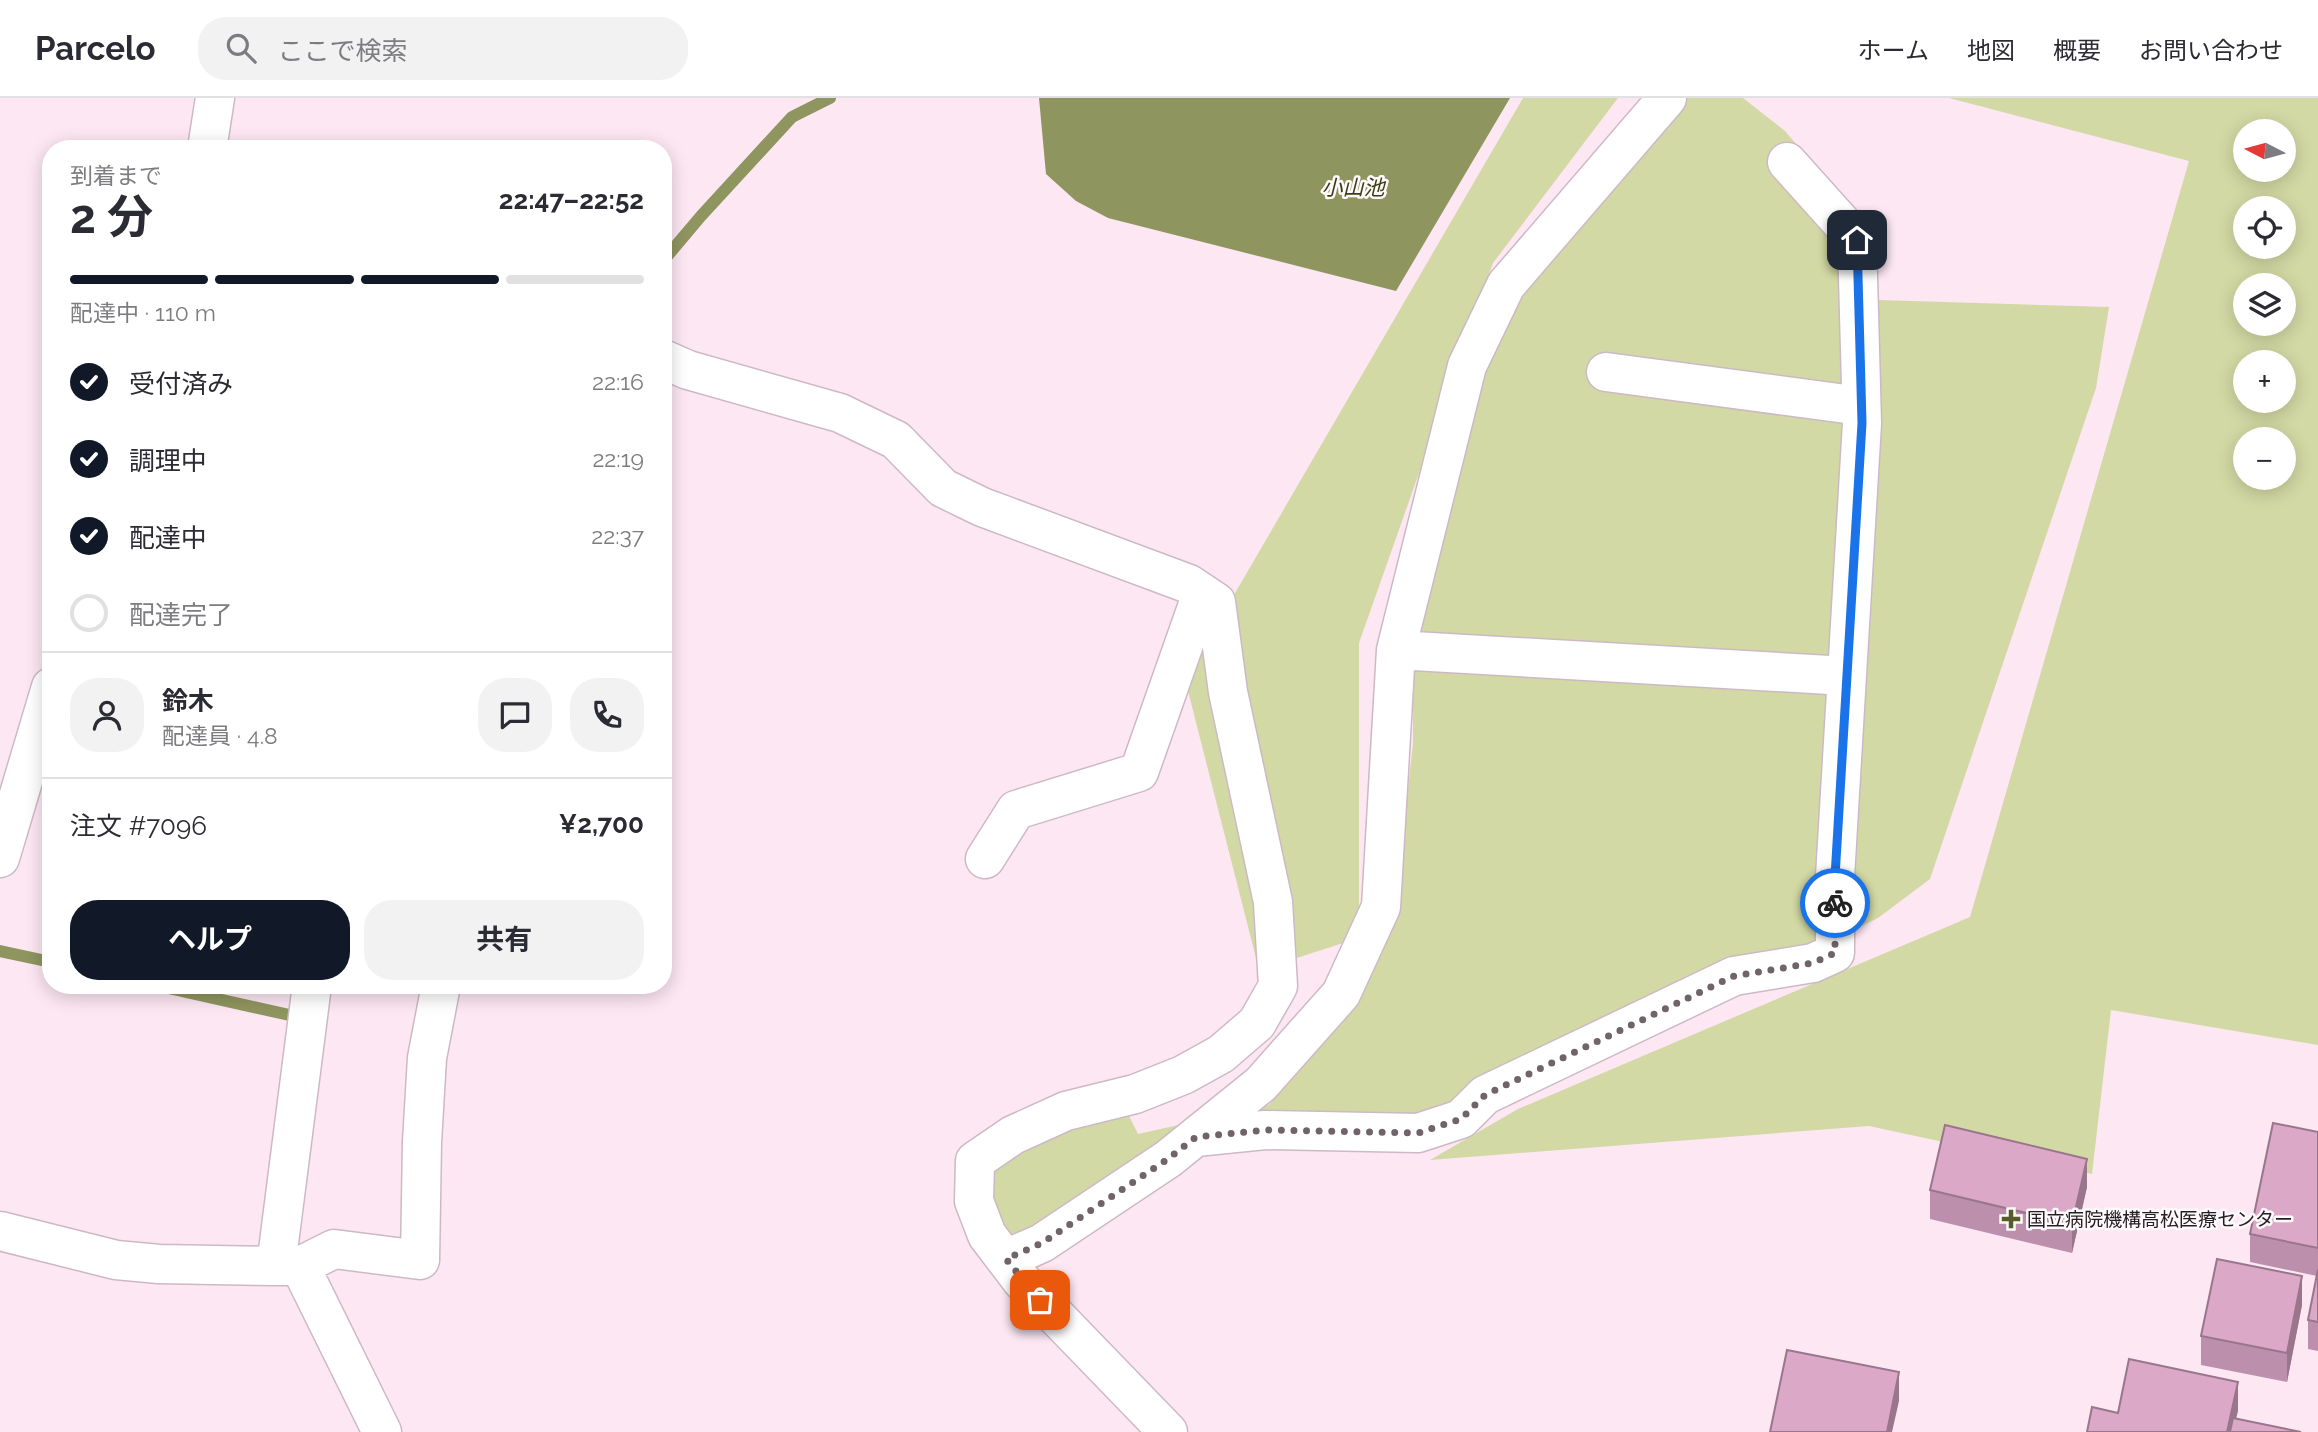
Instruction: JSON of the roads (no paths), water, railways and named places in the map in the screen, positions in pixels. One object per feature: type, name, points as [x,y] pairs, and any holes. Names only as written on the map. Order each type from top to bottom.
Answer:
[{"type":"street","points":[[208,140],[215,98]]},
{"type":"street","points":[[1006,1259],[1042,1243],[1168,1159],[1196,1137],[1261,1084],[1341,994],[1381,906],[1396,650],[1467,366],[1506,285],[1667,98]]},
{"type":"street","points":[[1196,1137],[1265,1130],[1418,1133],[1461,1119],[1485,1095],[1734,976],[1813,963],[1835,953],[1835,877],[1862,423],[1857,240],[1787,162]]},
{"type":"street","points":[[672,363],[688,370],[840,413],[895,440],[943,488],[982,507],[1189,584],[1216,602],[1227,692],[1273,902],[1279,986],[1257,1023],[1221,1054],[1182,1075],[1135,1094],[1066,1111],[1013,1135],[975,1161],[974,1200],[987,1235],[1022,1281],[1168,1432]]},
{"type":"street","points":[[1606,372],[1861,406]]},
{"type":"street","points":[[985,859],[1016,810],[1139,772],[1202,593]]},
{"type":"street","points":[[1396,650],[1847,676]]},
{"type":"street","points":[[0,858],[42,717]]},
{"type":"street","points":[[311,994],[288,1266],[382,1432]]},
{"type":"street","points":[[0,1231],[116,1260],[159,1264],[288,1266],[334,1249],[420,1260],[427,1058],[439,994]]},
{"type":"water","name":"小山池","points":[[1039,98],[1510,98],[1396,291],[1108,218],[1076,201],[1046,174]]},
{"type":"waterway","points":[[672,250],[792,117],[830,98]]},
{"type":"waterway","points":[[0,951],[42,960]]},
{"type":"waterway","points":[[195,994],[294,1016]]},
{"type":"place","name":"国立病院機構高松医療センター","points":[[2011,1219]]}]
